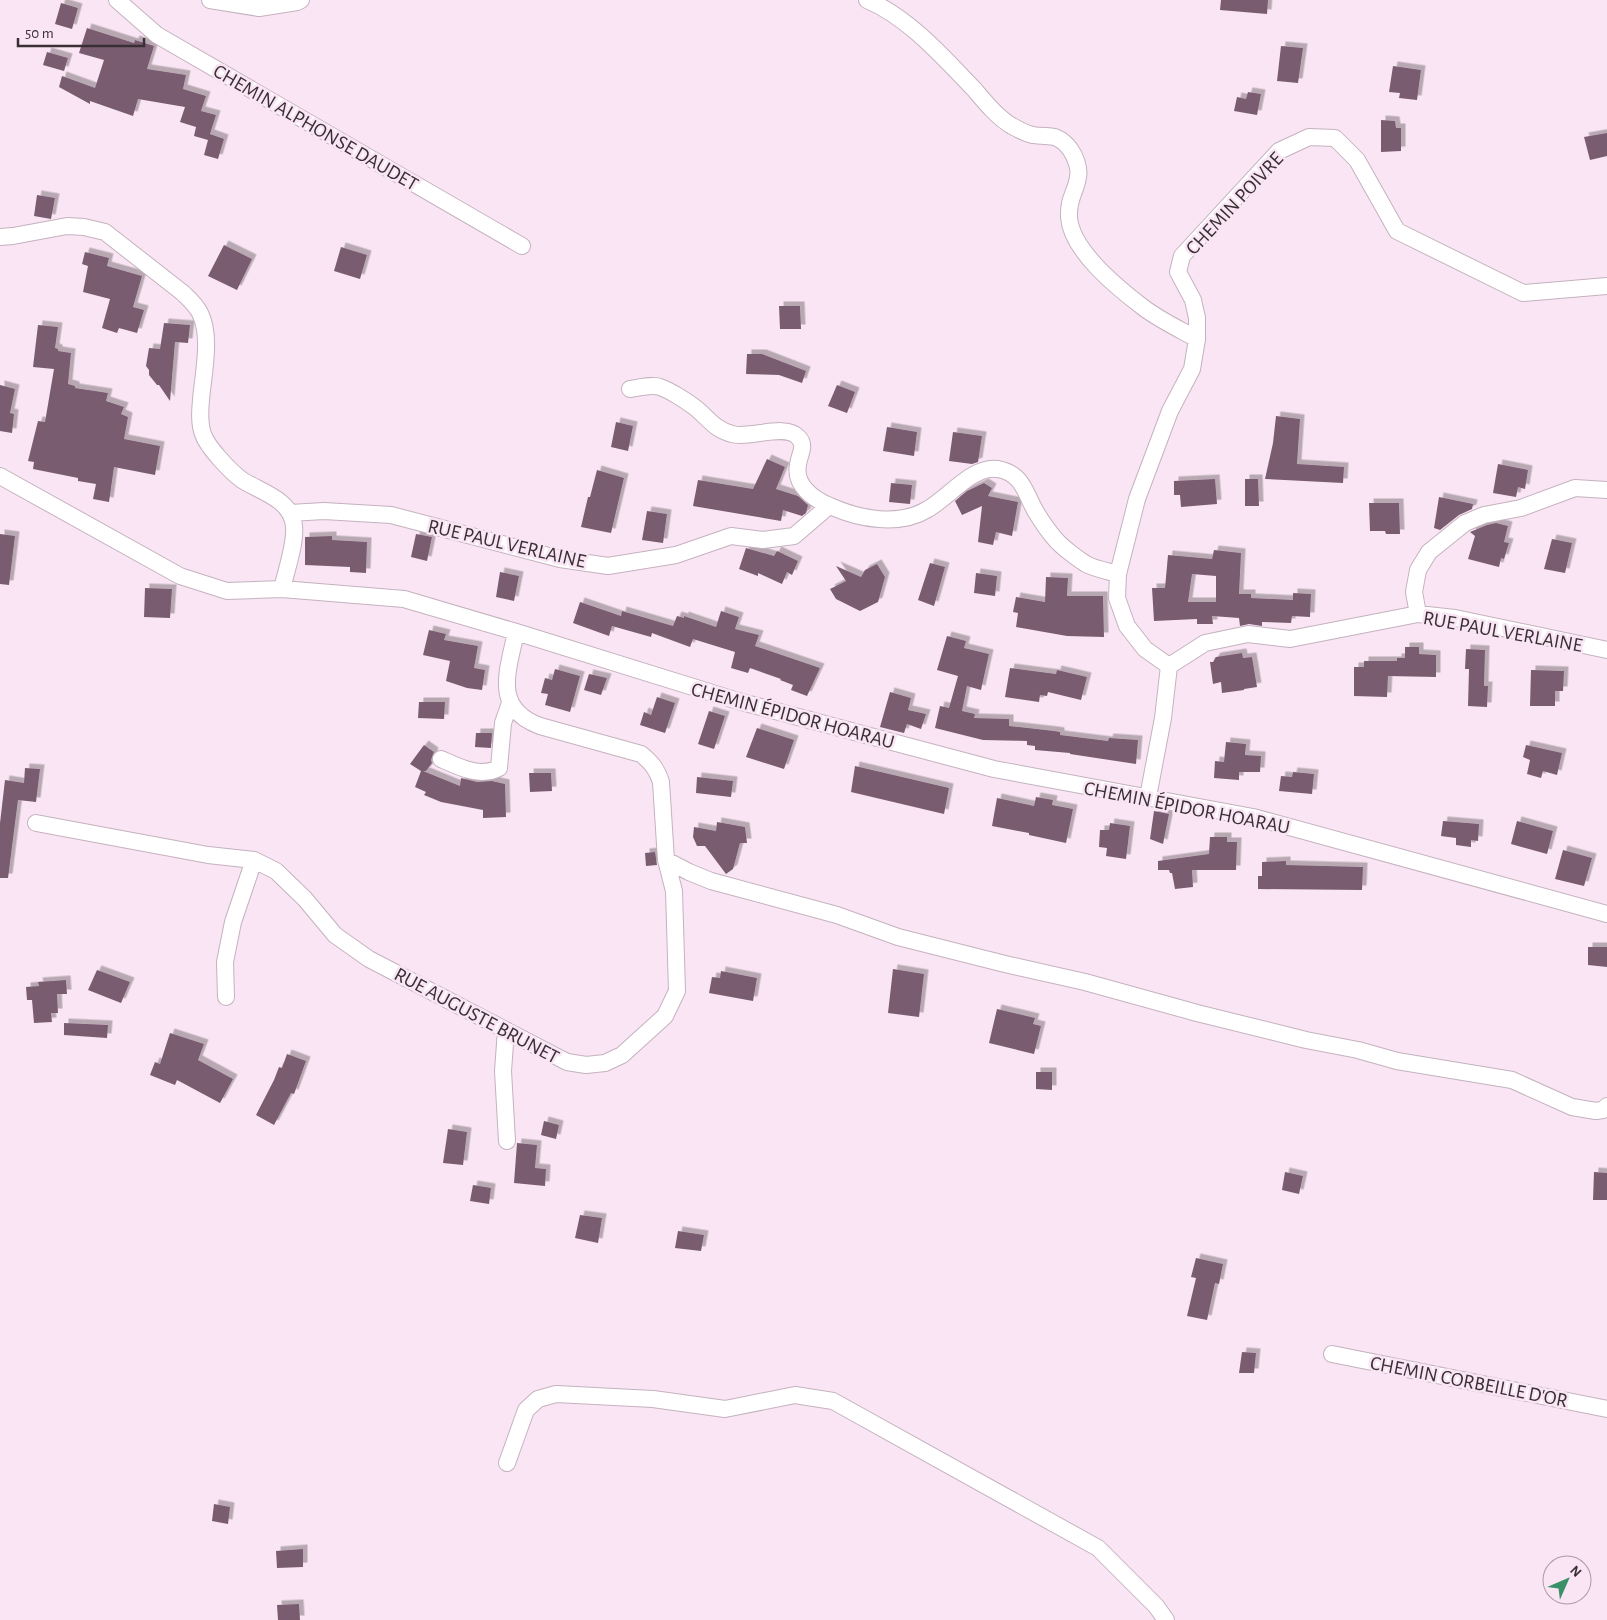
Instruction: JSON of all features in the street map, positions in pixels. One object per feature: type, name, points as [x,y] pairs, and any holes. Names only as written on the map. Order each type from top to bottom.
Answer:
[{"type":"street","name":"CHEMIN ALPHONSE DAUDET","points":[[117,0],[157,35],[522,246]]},
{"type":"street","points":[[210,0],[259,8],[301,0]]},
{"type":"street","points":[[867,0],[875,3],[911,28],[946,60],[1011,126],[1032,135],[1050,135],[1061,139],[1070,149],[1077,163],[1078,177],[1069,201],[1069,219],[1076,239],[1086,256],[1145,309],[1196,339],[1192,369],[1170,411],[1137,499],[1118,574],[1117,598],[1127,626],[1145,649],[1169,666],[1163,718],[1148,797]]},
{"type":"street","name":"CHEMIN POIVRE","points":[[1196,339],[1197,318],[1193,300],[1178,272],[1182,256],[1279,151],[1309,137],[1335,138],[1357,160],[1397,231],[1523,293],[1607,286]]},
{"type":"street","points":[[0,236],[13,236],[68,226],[84,227],[104,232],[183,293],[193,303],[200,314],[205,328],[206,342],[200,413],[203,434],[219,458],[241,479],[274,497],[290,513],[294,524],[294,536],[282,589]]},
{"type":"street","points":[[630,389],[658,386],[693,406],[715,428],[733,435],[784,431],[794,434],[803,447],[797,466],[797,474],[805,490],[829,506],[859,516],[882,520],[905,518],[927,510],[974,474],[985,469],[997,469],[1008,472],[1026,488],[1036,512],[1057,541],[1086,564],[1118,574]]},
{"type":"street","name":"CHEMIN ÉPIDOR HOARAU","points":[[0,476],[180,576],[227,591],[282,589],[404,599],[738,701],[994,769],[1253,816],[1607,914]]},
{"type":"street","points":[[1418,614],[1414,592],[1418,570],[1429,552],[1466,523],[1484,515],[1521,508],[1575,488],[1607,490]]},
{"type":"street","name":"RUE PAUL VERLAINE","points":[[290,513],[324,511],[391,515],[560,560],[608,566],[676,555],[731,536],[763,540],[794,536],[829,506]]},
{"type":"street","name":"RUE PAUL VERLAINE","points":[[1169,666],[1205,643],[1248,634],[1290,639],[1418,614],[1455,618],[1607,650]]},
{"type":"street","points":[[441,759],[460,767],[481,772],[490,772],[499,768],[504,723],[510,703],[507,678],[516,632]]},
{"type":"street","name":"RUE AUGUSTE BRUNET","points":[[36,823],[208,855],[254,860],[276,871],[305,899],[334,935],[369,959],[567,1062],[586,1065],[604,1062],[622,1055],[665,1016],[678,991],[674,891],[666,860],[661,782],[657,771],[650,761],[641,754],[528,722],[518,714],[510,703]]},
{"type":"street","points":[[226,998],[225,962],[233,922],[254,860]]},
{"type":"street","points":[[666,860],[711,881],[837,914],[898,937],[1084,982],[1306,1040],[1358,1050],[1397,1061],[1512,1080],[1572,1107],[1596,1112],[1603,1110],[1607,1106]]},
{"type":"street","points":[[506,1030],[504,1071],[507,1140]]},
{"type":"street","name":"CHEMIN CORBEILLE D'OR","points":[[1332,1354],[1607,1409]]},
{"type":"street","points":[[507,1463],[526,1410],[538,1399],[556,1394],[653,1399],[725,1408],[795,1395],[833,1401],[1098,1548],[1156,1606],[1166,1620]]},
{"type":"building","points":[[1221,0],[1268,0],[1267,14],[1220,10]]},
{"type":"building","points":[[61,3],[78,8],[72,29],[55,24]]},
{"type":"building","points":[[87,28],[134,43],[135,40],[154,46],[147,69],[186,75],[183,89],[206,96],[201,111],[216,115],[210,134],[224,139],[218,159],[204,155],[208,140],[194,136],[196,127],[180,122],[185,107],[138,99],[133,116],[90,101],[90,104],[59,87],[62,76],[95,88],[104,60],[79,53]]},
{"type":"building","points":[[1281,46],[1303,48],[1298,83],[1277,81]]},
{"type":"building","points":[[47,52],[68,58],[64,71],[43,65]]},
{"type":"building","points":[[1393,66],[1421,70],[1417,100],[1399,98],[1400,93],[1389,92]]},
{"type":"building","points":[[1248,92],[1261,94],[1257,115],[1234,111],[1237,97],[1246,99]]},
{"type":"building","points":[[1381,120],[1395,121],[1396,128],[1401,128],[1401,151],[1381,152]]},
{"type":"building","points":[[1607,133],[1607,156],[1590,160],[1584,137]]},
{"type":"building","points":[[37,195],[55,198],[51,219],[34,216]]},
{"type":"building","points":[[224,245],[252,259],[237,290],[208,276]]},
{"type":"building","points":[[341,247],[367,255],[360,279],[334,271]]},
{"type":"building","points":[[85,252],[109,258],[107,266],[142,276],[133,307],[144,310],[137,333],[119,328],[117,333],[102,328],[110,299],[83,292],[88,266],[82,264]]},
{"type":"building","points":[[779,306],[800,306],[801,329],[780,329]]},
{"type":"building","points":[[164,323],[190,325],[188,343],[175,342],[170,401],[149,375],[149,370],[146,366],[149,348],[160,349]]},
{"type":"building","points":[[38,325],[58,327],[55,348],[58,351],[71,353],[68,384],[75,386],[75,388],[108,393],[106,401],[124,407],[121,414],[128,417],[124,439],[160,446],[155,475],[114,467],[109,502],[93,499],[96,484],[78,481],[78,478],[33,469],[34,462],[28,461],[38,421],[45,422],[54,369],[33,367]]},
{"type":"building","points":[[747,354],[762,354],[806,371],[802,383],[779,375],[746,374]]},
{"type":"building","points":[[0,385],[15,389],[10,413],[14,414],[12,433],[0,431]]},
{"type":"building","points":[[837,385],[855,392],[847,413],[828,406]]},
{"type":"building","points":[[1276,416],[1300,419],[1297,464],[1344,467],[1343,483],[1265,479],[1273,443]]},
{"type":"building","points":[[616,422],[633,426],[628,451],[611,447]]},
{"type":"building","points":[[887,427],[917,432],[914,456],[883,451]]},
{"type":"building","points":[[953,432],[982,436],[978,462],[972,464],[949,461]]},
{"type":"building","points":[[767,459],[785,467],[776,489],[798,496],[808,505],[806,513],[802,516],[783,510],[781,521],[693,506],[698,480],[753,489]]},
{"type":"building","points":[[1498,464],[1528,470],[1525,489],[1518,487],[1516,497],[1493,493]]},
{"type":"building","points":[[597,470],[624,478],[611,533],[581,527]]},
{"type":"building","points":[[1215,479],[1217,504],[1181,507],[1180,495],[1174,495],[1174,481]]},
{"type":"building","points":[[1245,479],[1258,479],[1259,506],[1245,506]]},
{"type":"building","points":[[891,483],[912,485],[910,504],[889,502]]},
{"type":"building","points":[[984,483],[992,488],[988,496],[1018,502],[1012,536],[996,532],[993,545],[978,542],[982,506],[962,515],[955,501],[967,491]]},
{"type":"building","points":[[1439,497],[1473,504],[1472,509],[1459,515],[1440,530],[1434,528]]},
{"type":"building","points":[[1369,503],[1399,503],[1400,534],[1370,531]]},
{"type":"building","points":[[647,511],[667,514],[663,543],[642,540]]},
{"type":"building","points":[[1496,523],[1508,526],[1504,542],[1509,543],[1504,559],[1501,558],[1499,567],[1468,559],[1475,536],[1470,532]]},
{"type":"building","points":[[0,534],[15,536],[9,585],[0,584]]},
{"type":"building","points":[[416,534],[432,537],[427,561],[411,557]]},
{"type":"building","points":[[332,536],[332,540],[367,542],[366,573],[350,572],[350,567],[305,565],[305,537]]},
{"type":"building","points":[[1552,539],[1572,543],[1565,573],[1544,569]]},
{"type":"building","points":[[746,548],[774,556],[777,551],[798,561],[792,575],[787,572],[782,584],[758,573],[758,576],[739,569]]},
{"type":"building","points":[[1214,550],[1241,553],[1239,594],[1251,594],[1251,598],[1293,600],[1293,593],[1311,594],[1310,617],[1292,616],[1291,623],[1262,622],[1262,626],[1249,624],[1240,626],[1239,618],[1212,616],[1213,624],[1197,624],[1197,619],[1154,621],[1152,588],[1165,588],[1168,555],[1212,559]],"holes":[[[1192,574],[1216,576],[1216,602],[1188,602]]]},
{"type":"building","points":[[930,563],[945,567],[934,606],[918,600]]},
{"type":"building","points":[[877,564],[885,577],[878,602],[860,611],[836,599],[830,589],[846,581],[836,566],[861,577],[865,570]]},
{"type":"building","points":[[500,572],[519,576],[514,601],[496,597]]},
{"type":"building","points":[[976,573],[997,576],[995,596],[974,593]]},
{"type":"building","points":[[1046,577],[1068,578],[1067,596],[1103,596],[1104,637],[1067,636],[1016,627],[1018,613],[1013,612],[1016,597],[1045,602]]},
{"type":"building","points":[[145,588],[172,589],[170,618],[144,617]]},
{"type":"building","points":[[580,602],[621,616],[622,611],[673,626],[677,616],[684,618],[684,616],[716,627],[721,611],[739,617],[735,629],[759,635],[755,646],[820,668],[807,696],[791,690],[793,685],[781,679],[750,668],[748,673],[731,668],[735,652],[693,639],[690,647],[652,633],[651,637],[612,626],[609,636],[573,623]]},
{"type":"building","points":[[429,630],[446,634],[444,640],[478,646],[474,668],[485,670],[482,690],[467,688],[446,681],[450,661],[423,655]]},
{"type":"building","points":[[947,636],[966,641],[964,648],[989,654],[981,690],[967,686],[962,711],[975,714],[974,718],[1009,719],[1009,726],[1060,732],[1060,735],[1108,741],[1109,738],[1138,740],[1136,764],[1070,753],[1035,750],[1035,746],[1027,745],[1027,741],[983,740],[935,728],[940,706],[949,708],[958,676],[937,670]]},
{"type":"building","points":[[1405,647],[1419,647],[1419,654],[1436,655],[1436,677],[1388,676],[1387,697],[1354,696],[1354,667],[1364,667],[1364,661],[1397,661],[1397,658],[1405,658]]},
{"type":"building","points":[[1466,649],[1485,650],[1484,686],[1488,686],[1487,707],[1468,706],[1469,669],[1465,669]]},
{"type":"building","points":[[1242,653],[1243,658],[1252,657],[1257,687],[1222,693],[1221,682],[1213,684],[1210,662],[1213,662],[1216,657]]},
{"type":"building","points":[[1010,668],[1056,674],[1057,670],[1087,677],[1081,700],[1048,692],[1047,696],[1040,695],[1039,702],[1005,697]]},
{"type":"building","points":[[555,669],[580,676],[570,712],[545,705],[548,694],[541,693],[545,678],[552,680]]},
{"type":"building","points":[[1531,670],[1564,671],[1563,691],[1555,691],[1555,706],[1530,706]]},
{"type":"building","points":[[589,674],[607,678],[601,695],[584,690]]},
{"type":"building","points":[[890,692],[911,698],[908,710],[926,714],[921,729],[907,724],[904,733],[880,727]]},
{"type":"building","points":[[657,697],[675,703],[665,733],[640,725],[644,712],[651,715]]},
{"type":"building","points":[[419,702],[445,702],[444,719],[418,718]]},
{"type":"building","points":[[709,711],[725,716],[714,749],[698,744]]},
{"type":"building","points":[[757,728],[794,740],[784,769],[746,757]]},
{"type":"building","points":[[476,733],[492,733],[491,748],[475,747]]},
{"type":"building","points":[[1226,742],[1246,744],[1245,755],[1261,756],[1260,772],[1239,772],[1239,780],[1214,778],[1215,761],[1224,762]]},
{"type":"building","points":[[424,745],[434,752],[431,760],[432,763],[426,771],[423,771],[460,786],[461,778],[477,782],[492,781],[505,784],[506,817],[483,818],[483,810],[441,802],[424,795],[426,792],[415,787],[421,771],[410,764]]},
{"type":"building","points":[[1526,745],[1562,753],[1557,775],[1543,771],[1541,778],[1527,774],[1530,760],[1523,757]]},
{"type":"building","points":[[855,766],[949,788],[944,814],[851,792]]},
{"type":"building","points":[[25,768],[40,769],[36,802],[18,800],[8,878],[0,878],[0,823],[5,780],[24,783]]},
{"type":"building","points":[[1293,772],[1314,774],[1312,794],[1279,791],[1281,776],[1292,777]]},
{"type":"building","points":[[529,773],[551,773],[552,791],[530,792]]},
{"type":"building","points":[[697,777],[733,781],[731,797],[696,793]]},
{"type":"building","points":[[1036,797],[1053,800],[1052,805],[1073,809],[1066,843],[992,826],[997,798],[1034,806]]},
{"type":"building","points":[[1154,811],[1169,814],[1163,844],[1150,839]]},
{"type":"building","points":[[1443,821],[1479,824],[1478,841],[1471,840],[1471,847],[1456,845],[1456,838],[1441,836]]},
{"type":"building","points":[[1517,821],[1553,831],[1547,854],[1511,844]]},
{"type":"building","points":[[717,822],[745,827],[747,843],[740,843],[733,869],[726,874],[705,846],[697,846],[693,837],[694,827],[716,831]]},
{"type":"building","points":[[1110,823],[1130,826],[1126,859],[1106,856],[1107,848],[1099,847],[1100,830],[1109,830]]},
{"type":"building","points":[[1210,837],[1227,837],[1227,842],[1237,842],[1236,870],[1192,870],[1193,887],[1175,889],[1172,873],[1169,870],[1158,870],[1158,861],[1209,854]]},
{"type":"building","points":[[1563,850],[1592,858],[1584,886],[1555,879]]},
{"type":"building","points":[[655,852],[657,865],[646,866],[645,853]]},
{"type":"building","points":[[1286,861],[1286,865],[1363,867],[1362,890],[1258,889],[1258,876],[1262,876],[1262,862]]},
{"type":"building","points":[[1588,947],[1607,947],[1607,967],[1588,965]]},
{"type":"building","points":[[893,969],[924,974],[919,1017],[888,1013]]},
{"type":"building","points":[[97,970],[130,982],[121,1003],[88,990]]},
{"type":"building","points":[[721,971],[757,978],[753,1001],[709,993],[712,977],[720,978]]},
{"type":"building","points":[[66,980],[67,994],[57,994],[58,1013],[51,1013],[52,1022],[34,1023],[32,1000],[27,1000],[26,987],[39,986],[38,982]]},
{"type":"building","points":[[997,1009],[1035,1018],[1033,1024],[1041,1026],[1034,1054],[989,1043]]},
{"type":"building","points":[[64,1023],[108,1025],[107,1038],[64,1035]]},
{"type":"building","points":[[170,1033],[204,1044],[198,1060],[233,1079],[220,1103],[177,1080],[175,1085],[150,1075],[155,1062],[160,1064]]},
{"type":"building","points":[[287,1054],[306,1061],[294,1094],[291,1093],[274,1125],[256,1115],[279,1067],[282,1068]]},
{"type":"building","points":[[1036,1072],[1052,1072],[1052,1090],[1036,1089]]},
{"type":"building","points":[[544,1121],[559,1125],[556,1139],[541,1135]]},
{"type":"building","points":[[448,1129],[467,1132],[463,1165],[443,1163]]},
{"type":"building","points":[[517,1143],[537,1145],[535,1168],[546,1169],[545,1186],[514,1183]]},
{"type":"building","points":[[1285,1172],[1303,1176],[1299,1194],[1282,1190]]},
{"type":"building","points":[[1594,1172],[1607,1173],[1607,1200],[1593,1200]]},
{"type":"building","points":[[473,1185],[491,1188],[489,1204],[470,1201]]},
{"type":"building","points":[[580,1215],[602,1218],[598,1243],[575,1238]]},
{"type":"building","points":[[678,1231],[704,1235],[701,1251],[675,1248]]},
{"type":"building","points":[[1196,1258],[1223,1264],[1219,1284],[1215,1283],[1207,1320],[1187,1316],[1196,1278],[1191,1277]]},
{"type":"building","points":[[1242,1352],[1256,1353],[1254,1373],[1239,1373]]},
{"type":"building","points":[[214,1504],[230,1507],[228,1524],[212,1521]]},
{"type":"building","points":[[303,1549],[303,1567],[277,1568],[276,1551]]},
{"type":"building","points":[[299,1604],[300,1620],[278,1620],[277,1605]]}]
